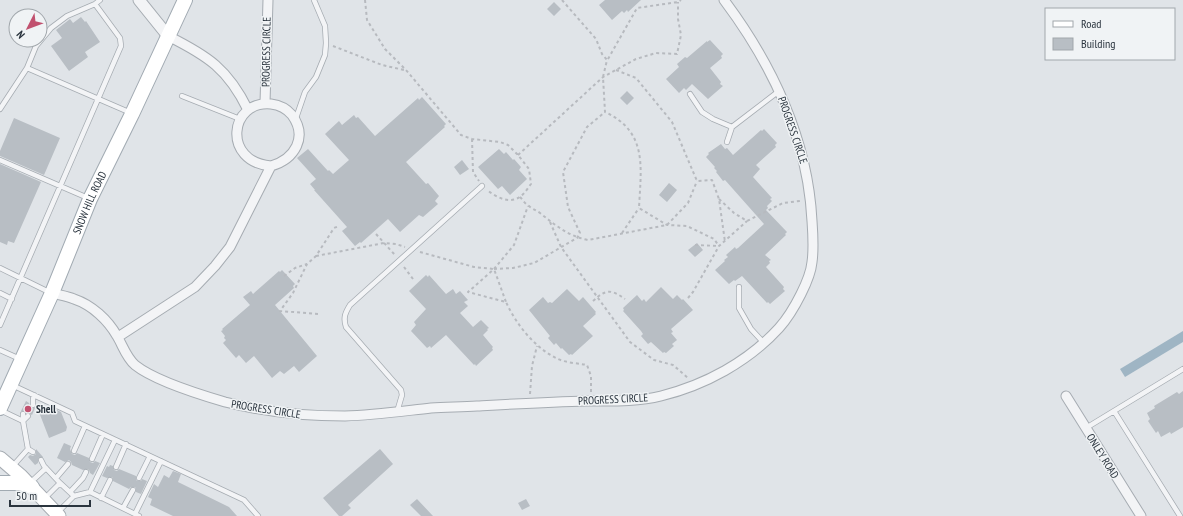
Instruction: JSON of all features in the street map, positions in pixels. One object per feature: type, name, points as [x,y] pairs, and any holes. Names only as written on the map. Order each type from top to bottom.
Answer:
[{"type":"main road","name":"SNOW HILL ROAD","points":[[0,409],[52,293],[90,199],[132,114],[185,0]]},
{"type":"main road","points":[[0,458],[31,486],[58,514]]},
{"type":"main road","points":[[0,483],[20,483],[31,486]]},
{"type":"street","points":[[139,0],[168,36],[205,56],[224,72],[240,93],[248,110]]},
{"type":"street","name":"PROGRESS CIRCLE","points":[[265,103],[268,0]]},
{"type":"street","name":"PROGRESS CIRCLE","points":[[52,293],[76,299],[91,308],[106,320],[118,337],[128,357],[149,374],[180,387],[226,402],[283,414],[349,416],[433,408],[636,400],[659,396],[692,385],[726,371],[741,361],[780,327],[793,309],[805,284],[812,264],[813,240],[811,199],[804,160],[779,91],[771,74],[741,24],[724,0]]},
{"type":"street","name":"PROGRESS CIRCLE","points":[[240,119],[248,110],[265,103],[283,107],[296,121]]},
{"type":"street","points":[[240,119],[236,138],[244,156],[252,162],[271,166],[289,158],[295,150],[299,130],[296,121]]},
{"type":"street","points":[[118,337],[195,287],[215,266],[230,247],[271,166]]},
{"type":"street","name":"ONLEY ROAD","points":[[1066,396],[1141,516]]},
{"type":"lane","points":[[0,110],[27,68],[36,46],[52,28],[67,16],[95,4],[100,0]]},
{"type":"lane","points":[[296,121],[305,92],[316,77],[323,62],[326,43],[325,26],[314,0]]},
{"type":"lane","points":[[0,325],[122,46],[120,38],[95,4]]},
{"type":"lane","points":[[27,68],[132,114]]},
{"type":"lane","points":[[727,142],[732,127],[779,91]]},
{"type":"lane","points":[[690,94],[702,112],[732,127]]},
{"type":"lane","points":[[182,96],[240,119]]},
{"type":"lane","points":[[0,160],[90,199]]},
{"type":"lane","points":[[397,412],[402,395],[401,390],[350,333],[344,320],[346,311],[350,305],[482,186]]},
{"type":"lane","points":[[0,268],[52,293]]},
{"type":"lane","points":[[739,287],[740,308],[751,329],[763,342]]},
{"type":"lane","points":[[0,293],[12,299]]},
{"type":"lane","points":[[0,350],[22,360]]},
{"type":"lane","points":[[1086,428],[1183,369]]},
{"type":"lane","points":[[11,384],[33,397],[72,413],[75,421],[85,426],[244,500],[258,516]]},
{"type":"lane","points":[[30,404],[33,397]]},
{"type":"lane","points":[[0,409],[23,421]]},
{"type":"lane","points":[[1114,411],[1180,516]]},
{"type":"lane","points":[[11,467],[30,452],[23,421],[26,415]]},
{"type":"lane","points":[[74,451],[85,426]]},
{"type":"lane","points":[[92,459],[103,434]]},
{"type":"lane","points":[[90,492],[115,440]]},
{"type":"lane","points":[[116,467],[126,444]]},
{"type":"lane","points":[[139,478],[150,456]]},
{"type":"lane","points":[[58,514],[74,496],[90,492],[137,515],[161,461]]},
{"type":"lane","points":[[40,462],[74,496]]},
{"type":"lane","points":[[56,478],[68,464]]},
{"type":"lane","points":[[31,486],[45,467]]},
{"type":"lane","points":[[70,492],[83,478],[86,472]]},
{"type":"lane","points":[[101,498],[110,480]]},
{"type":"lane","points":[[43,499],[60,482]]},
{"type":"lane","points":[[124,508],[133,490]]},
{"type":"path","points":[[365,0],[367,20],[385,49],[406,70],[461,135],[472,139],[500,142],[508,145],[518,155],[529,169],[531,184],[520,197],[508,200],[501,199],[495,197],[482,186],[473,172],[472,139]]},
{"type":"path","points":[[562,0],[596,38],[602,54],[607,60]]},
{"type":"path","points":[[605,112],[603,77],[607,60],[636,8],[678,2],[681,0]]},
{"type":"path","points":[[518,155],[603,77],[636,59],[656,54],[677,54],[681,35],[678,20],[678,2]]},
{"type":"path","points":[[326,43],[382,65],[406,70]]},
{"type":"path","points":[[616,70],[636,78],[672,122],[697,181],[688,203],[667,225]]},
{"type":"path","points":[[605,112],[617,118],[632,133],[638,143],[642,167],[639,208],[622,233]]},
{"type":"path","points":[[316,256],[384,243],[396,244],[474,267],[494,269],[513,268],[534,263],[576,238],[580,233],[568,207],[563,172],[587,127],[605,112]]},
{"type":"path","points":[[697,181],[712,180],[719,199],[725,242]]},
{"type":"path","points":[[520,197],[528,206],[576,238],[588,240],[667,225],[687,226],[714,239],[719,246]]},
{"type":"path","points":[[719,199],[734,213],[747,221]]},
{"type":"path","points":[[688,298],[693,292],[719,246],[747,221],[783,203],[811,199]]},
{"type":"path","points":[[506,302],[468,292],[494,269],[514,245],[528,206]]},
{"type":"path","points":[[639,208],[667,225]]},
{"type":"path","points":[[550,222],[561,247],[630,342],[654,360],[673,365],[686,375],[692,385]]},
{"type":"path","points":[[318,314],[297,314],[280,311],[293,293],[307,264],[316,256],[334,228],[339,226]]},
{"type":"path","points":[[695,245],[719,246]]},
{"type":"path","points":[[284,276],[295,268],[307,264]]},
{"type":"path","points":[[494,269],[511,314],[537,346],[557,358],[587,365],[592,376],[591,401]]},
{"type":"path","points":[[593,301],[606,292],[616,292],[625,299]]},
{"type":"path","points":[[530,403],[532,366],[537,346]]},
{"type":"water","points":[[1183,331],[1183,342],[1125,377],[1120,369]]},
{"type":"building","points":[[605,0],[641,0],[628,12],[627,10],[624,13],[622,11],[612,20],[599,5]]},
{"type":"building","points":[[554,2],[561,9],[554,16],[547,9]]},
{"type":"building","points":[[81,17],[85,22],[86,21],[100,42],[85,52],[88,57],[69,71],[51,46],[62,38],[56,30],[70,19],[73,23]]},
{"type":"building","points":[[710,40],[723,54],[721,56],[722,58],[710,68],[721,82],[720,84],[723,86],[708,99],[692,84],[686,90],[684,88],[679,93],[666,79],[679,67],[677,64]]},
{"type":"building","points":[[627,91],[634,98],[627,105],[620,98]]},
{"type":"building","points":[[422,97],[446,124],[444,126],[445,127],[406,162],[439,196],[435,201],[438,204],[423,217],[419,215],[400,232],[388,219],[361,243],[360,242],[355,246],[342,231],[347,227],[310,184],[316,179],[297,158],[308,149],[328,171],[329,170],[333,174],[349,160],[325,134],[339,121],[342,125],[354,115],[356,118],[358,117],[375,136],[418,98],[419,100]]},
{"type":"building","points":[[14,118],[60,138],[44,175],[0,156],[0,151]]},
{"type":"building","points":[[764,129],[777,143],[775,145],[776,147],[756,165],[760,169],[753,177],[772,198],[770,199],[772,201],[767,206],[768,208],[766,210],[787,232],[785,234],[786,235],[765,255],[771,260],[766,267],[784,287],[783,289],[785,291],[770,304],[768,302],[767,303],[742,276],[729,284],[715,270],[728,257],[726,255],[735,247],[736,249],[738,248],[764,224],[725,180],[723,181],[716,172],[715,167],[706,157],[709,154],[708,153],[721,144],[733,155]]},
{"type":"building","points":[[499,149],[504,154],[506,152],[513,160],[514,159],[521,167],[519,170],[527,179],[510,195],[502,186],[498,189],[478,167]]},
{"type":"building","points":[[462,160],[469,169],[460,175],[454,167]]},
{"type":"building","points":[[0,164],[41,182],[14,243],[8,241],[7,245],[0,242]]},
{"type":"building","points":[[669,183],[677,190],[667,202],[659,195]]},
{"type":"building","points":[[697,243],[703,250],[695,257],[688,250]]},
{"type":"building","points":[[282,270],[295,284],[293,286],[294,288],[275,305],[317,356],[299,372],[294,366],[284,374],[280,371],[272,378],[254,356],[246,363],[239,355],[236,358],[223,343],[226,340],[221,331],[250,305],[243,297],[251,291],[253,294]]},
{"type":"building","points":[[426,275],[428,277],[429,275],[446,294],[453,289],[456,294],[460,291],[468,300],[464,302],[468,306],[460,313],[473,327],[481,320],[489,328],[483,335],[493,347],[493,350],[476,366],[446,335],[431,348],[430,346],[427,348],[411,331],[416,325],[414,322],[426,309],[409,291]]},
{"type":"building","points":[[661,287],[673,299],[677,295],[682,300],[683,299],[693,310],[671,329],[673,332],[671,333],[677,340],[672,344],[674,346],[666,353],[663,353],[651,342],[648,344],[641,336],[643,334],[641,331],[623,311],[623,308],[637,295],[642,301],[644,299],[646,302]]},
{"type":"building","points":[[567,289],[579,301],[583,297],[596,312],[596,314],[583,326],[593,336],[572,355],[569,355],[562,348],[561,349],[556,343],[554,345],[548,338],[550,336],[529,310],[543,297],[548,303],[552,303]]},
{"type":"building","points":[[1183,391],[1183,427],[1171,434],[1170,432],[1161,437],[1158,431],[1156,433],[1148,421],[1150,419],[1147,413],[1155,408],[1154,406],[1177,392],[1179,394]]},
{"type":"building","name":"Shell","points":[[26,401],[29,403],[31,408],[35,408],[32,415],[25,411],[21,411]]},
{"type":"building","points":[[37,407],[46,411],[53,408],[61,412],[67,427],[66,431],[49,438]]},
{"type":"building","points":[[64,443],[71,446],[70,449],[72,454],[75,455],[77,453],[89,458],[90,462],[93,463],[95,461],[100,463],[93,475],[87,469],[83,470],[72,465],[69,460],[65,462],[57,458]]},
{"type":"building","points":[[36,449],[43,457],[38,458],[38,463],[35,465],[28,457],[36,454]]},
{"type":"building","points":[[380,449],[393,464],[348,505],[351,508],[342,516],[339,516],[323,498]]},
{"type":"building","points":[[110,465],[113,466],[114,470],[117,471],[119,469],[136,476],[136,480],[138,481],[141,481],[142,479],[147,481],[141,494],[136,492],[136,488],[134,487],[129,489],[113,481],[113,478],[111,477],[107,478],[102,476],[107,466],[109,467]]},
{"type":"building","points":[[173,471],[181,474],[178,482],[229,507],[237,516],[173,516],[150,505],[152,499],[148,497],[154,484],[158,487],[164,475],[169,478]]},
{"type":"building","points":[[417,499],[433,516],[421,516],[410,505]]},
{"type":"building","points":[[526,499],[530,506],[522,510],[518,503]]},
{"type":"place","name":"Shell","points":[[28,409]]}]
